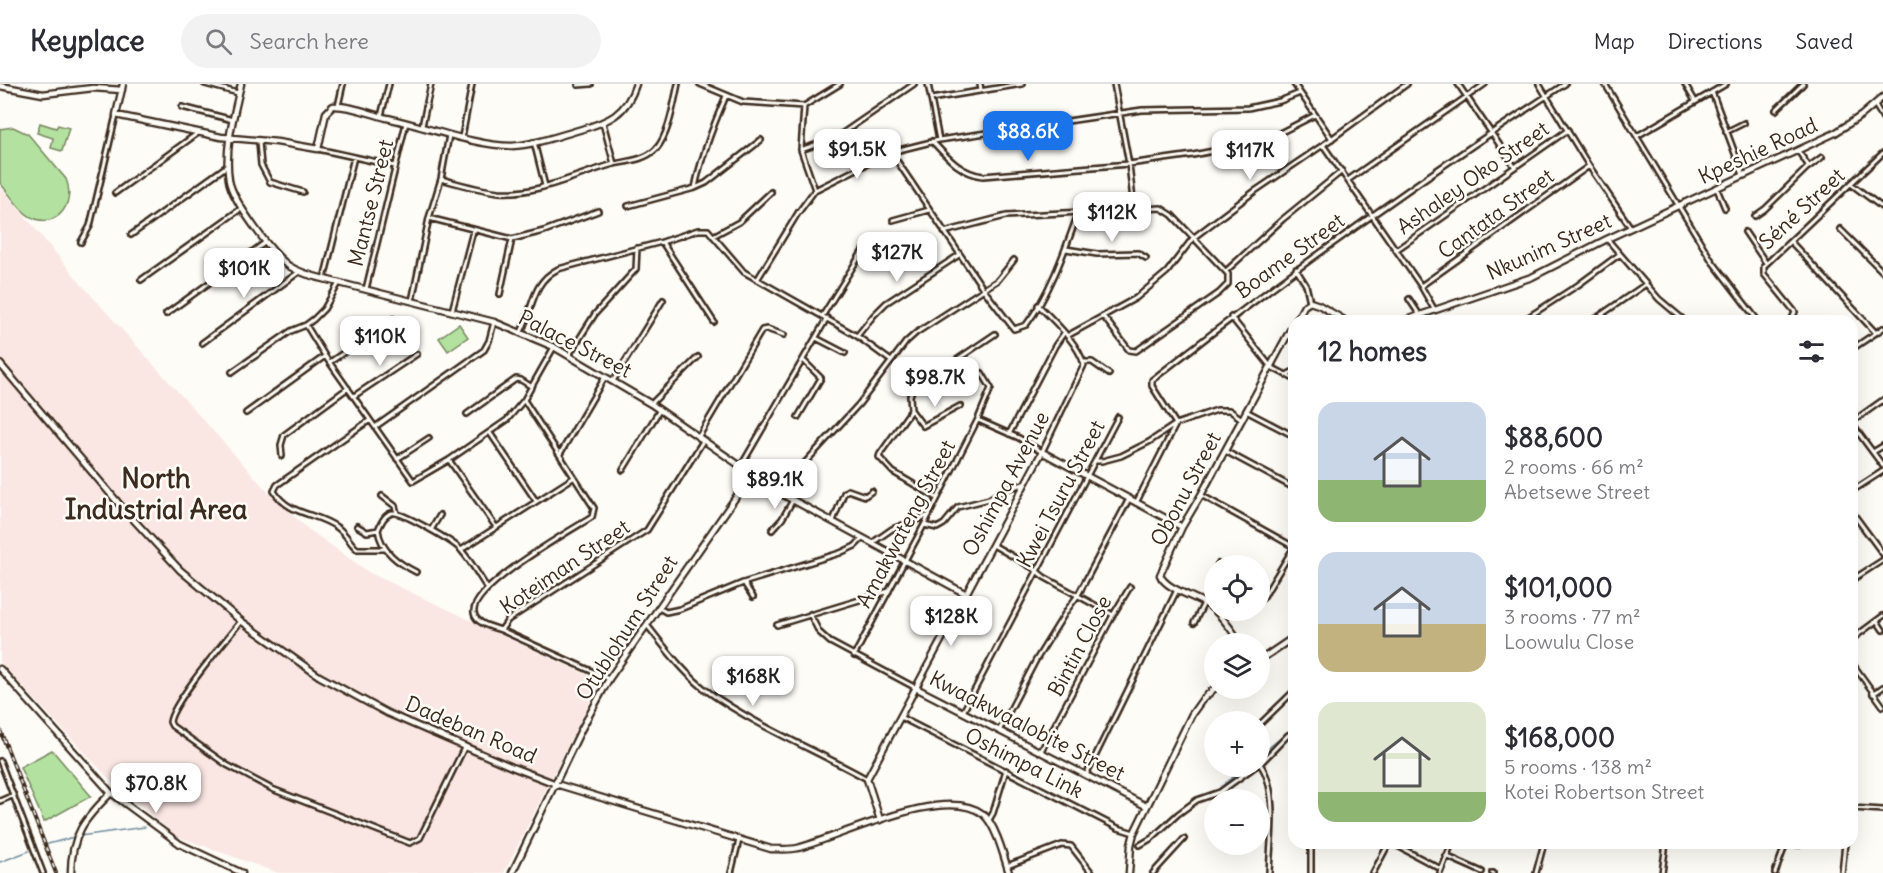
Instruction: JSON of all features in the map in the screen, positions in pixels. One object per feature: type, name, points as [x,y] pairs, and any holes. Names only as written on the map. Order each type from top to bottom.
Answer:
[{"type":"street","points":[[205,84],[239,93]]},
{"type":"street","name":"Palace Street","points":[[241,84],[229,139],[230,184],[242,207],[266,242],[282,260],[299,272],[494,322],[554,347],[660,409],[778,492],[966,594]]},
{"type":"street","points":[[338,106],[343,84]]},
{"type":"street","points":[[381,116],[389,84]]},
{"type":"street","points":[[422,126],[431,84]]},
{"type":"street","points":[[462,137],[472,84]]},
{"type":"street","points":[[318,149],[326,113],[331,107],[338,106],[381,116],[449,135],[514,146],[603,123],[618,115],[632,97],[636,84]]},
{"type":"street","points":[[441,179],[498,192],[513,192],[545,186],[614,164],[639,159],[657,148],[664,135],[678,84]]},
{"type":"street","points":[[700,84],[752,103],[804,106],[840,84]]},
{"type":"street","points":[[801,150],[837,136],[914,84]]},
{"type":"street","points":[[928,84],[939,140]]},
{"type":"street","points":[[980,84],[981,90]]},
{"type":"street","points":[[931,99],[1022,84]]},
{"type":"street","points":[[1114,84],[1134,209]]},
{"type":"street","points":[[1294,84],[1332,139]]},
{"type":"street","points":[[1009,434],[1055,346],[1066,335],[1126,304],[1149,289],[1167,272],[1193,238],[1255,191],[1323,146],[1407,84]]},
{"type":"street","points":[[1458,84],[1514,166]]},
{"type":"street","points":[[1348,180],[1485,84]]},
{"type":"street","points":[[1539,84],[1589,166],[1631,228]]},
{"type":"street","name":"Boame Street","points":[[1176,424],[1152,386],[1152,380],[1296,269],[1491,132],[1565,84]]},
{"type":"street","points":[[1605,84],[1712,261],[1753,315]]},
{"type":"street","points":[[1685,84],[1695,101]]},
{"type":"street","points":[[1637,136],[1726,84]]},
{"type":"street","points":[[1776,110],[1803,84]]},
{"type":"street","points":[[578,85],[591,85]]},
{"type":"street","points":[[0,86],[48,94],[123,87],[90,226],[81,242]]},
{"type":"street","points":[[1712,92],[1743,177]]},
{"type":"street","points":[[757,279],[815,190],[891,152],[932,141],[1163,108],[1194,110],[1248,108],[1280,101],[1300,93]]},
{"type":"street","points":[[695,188],[709,137],[726,95]]},
{"type":"street","name":"Kpeshie Road","points":[[1641,224],[1844,129],[1883,97]]},
{"type":"street","points":[[1875,105],[1883,118]]},
{"type":"street","points":[[804,106],[801,150],[815,190]]},
{"type":"street","points":[[182,107],[233,120]]},
{"type":"street","points":[[116,115],[229,139],[277,142],[395,166]]},
{"type":"street","points":[[932,141],[956,166],[976,175],[1128,164],[1193,155],[1264,141],[1316,115]]},
{"type":"street","name":"Mantse Street","points":[[365,290],[406,122]]},
{"type":"street","points":[[603,123],[614,164]]},
{"type":"street","points":[[1726,132],[1744,123]]},
{"type":"street","name":"Ashaley Oko Street","points":[[1396,250],[1568,130]]},
{"type":"street","points":[[115,193],[198,133]]},
{"type":"street","points":[[412,302],[449,135]]},
{"type":"street","points":[[628,206],[695,188],[712,178],[761,140]]},
{"type":"street","points":[[259,142],[262,167],[270,183],[303,192]]},
{"type":"street","points":[[534,142],[545,186]]},
{"type":"street","points":[[1323,146],[1373,215],[1434,309]]},
{"type":"street","points":[[1798,151],[1808,165],[1807,168]]},
{"type":"street","points":[[891,152],[959,255],[1014,329],[1026,325],[1038,304],[1066,249],[1078,213]]},
{"type":"street","name":"Séné Street","points":[[1794,315],[1795,312],[1764,274],[1763,268],[1837,194],[1883,153]]},
{"type":"street","points":[[324,279],[354,157]]},
{"type":"street","points":[[1755,216],[1822,157]]},
{"type":"street","points":[[131,235],[228,166]]},
{"type":"street","name":"Cantata Street","points":[[1421,286],[1589,166]]},
{"type":"street","points":[[1226,271],[1342,171]]},
{"type":"street","points":[[1851,183],[1883,208]]},
{"type":"street","points":[[1717,189],[1725,208]]},
{"type":"street","points":[[713,236],[739,222],[771,192]]},
{"type":"street","points":[[141,280],[242,207]]},
{"type":"street","points":[[944,232],[998,217],[1155,208],[1170,213],[1228,274],[1228,284],[1219,293],[1136,351],[1129,350],[1103,316]]},
{"type":"street","points":[[892,220],[929,210]]},
{"type":"street","points":[[429,218],[512,239],[544,231],[598,211]]},
{"type":"street","name":"Nkunim Street","points":[[1419,314],[1532,277],[1641,224]]},
{"type":"street","points":[[1840,229],[1883,272]]},
{"type":"street","points":[[521,332],[537,287],[545,277],[558,269],[662,242],[698,230],[708,230],[744,272],[823,315],[891,361]]},
{"type":"street","points":[[453,311],[474,231]]},
{"type":"street","points":[[1745,232],[1766,263]]},
{"type":"street","points":[[500,294],[512,239]]},
{"type":"street","points":[[1607,239],[1664,304],[1678,315]]},
{"type":"street","points":[[166,314],[266,242]]},
{"type":"street","points":[[662,242],[714,322]]},
{"type":"street","points":[[1791,242],[1876,333]]},
{"type":"street","points":[[568,355],[595,314],[636,269],[637,248]]},
{"type":"street","points":[[823,315],[864,249]]},
{"type":"street","points":[[1066,249],[1082,253],[1138,253],[1146,258]]},
{"type":"street","points":[[1531,315],[1620,254]]},
{"type":"street","points":[[857,336],[886,303],[959,255]]},
{"type":"street","points":[[778,492],[859,405],[906,342],[916,333],[1003,276],[1014,260]]},
{"type":"street","points":[[1296,269],[1306,285],[1310,302],[1336,315]]},
{"type":"street","points":[[202,343],[299,272]]},
{"type":"street","points":[[232,372],[291,331],[306,325],[324,309],[339,283]]},
{"type":"street","points":[[1602,314],[1646,284]]},
{"type":"street","points":[[1409,299],[1419,314]]},
{"type":"street","points":[[613,381],[663,300]]},
{"type":"street","name":"Obonu Street","points":[[1299,315],[1304,306],[1310,302]]},
{"type":"street","points":[[1038,304],[1066,335],[1084,362],[1092,362],[1109,374]]},
{"type":"street","points":[[1231,317],[1271,367],[1286,375]]},
{"type":"street","points":[[741,466],[827,318]]},
{"type":"street","points":[[330,362],[393,319]]},
{"type":"street","points":[[375,427],[484,350],[494,322]]},
{"type":"street","points":[[306,325],[325,356],[413,481],[449,460],[507,420],[524,400],[554,347]]},
{"type":"street","points":[[1858,345],[1883,328]]},
{"type":"street","name":"Koteiman Street","points":[[501,630],[508,620],[647,530],[761,331],[765,329],[784,335]]},
{"type":"street","points":[[937,498],[893,472],[879,457],[883,447],[910,410],[912,390],[995,334]]},
{"type":"street","name":"Obonu Street","points":[[1177,590],[1164,581],[1160,575],[1182,527],[1202,495],[1288,335]]},
{"type":"street","points":[[816,338],[845,353]]},
{"type":"street","points":[[354,397],[417,354]]},
{"type":"street","points":[[246,412],[325,356]]},
{"type":"street","points":[[651,404],[698,357]]},
{"type":"street","points":[[798,417],[821,378],[803,360]]},
{"type":"street","name":"Oshimpa Avenue","points":[[867,779],[1042,452],[1082,372],[1084,362]]},
{"type":"street","name":"Dadeban Road","points":[[0,364],[120,505],[180,570],[241,621],[319,676],[369,704],[464,748],[556,784],[771,849],[792,849],[919,808],[956,805],[977,811],[989,820]]},
{"type":"street","name":"Amakwateng Street","points":[[854,656],[978,419],[991,388],[982,373]]},
{"type":"street","points":[[560,454],[605,377]]},
{"type":"street","points":[[467,414],[516,380],[521,380],[532,387]]},
{"type":"street","points":[[282,456],[281,445],[285,435],[348,388]]},
{"type":"street","points":[[524,400],[594,508],[594,513],[592,517],[507,571],[487,588],[475,606],[474,613],[477,619],[486,625],[609,679]]},
{"type":"street","points":[[1858,419],[1883,400]]},
{"type":"street","points":[[910,410],[923,426],[960,406]]},
{"type":"street","points":[[623,470],[660,409]]},
{"type":"street","points":[[1095,461],[1121,456],[1149,442],[1176,424],[1217,410],[1229,410],[1242,419]]},
{"type":"street","points":[[1246,411],[1288,433]]},
{"type":"street","name":"Kwei Tsuru Street","points":[[963,712],[1118,417]]},
{"type":"street","points":[[978,419],[1182,527]]},
{"type":"street","points":[[370,420],[274,489],[276,494],[292,509],[315,515],[332,525],[341,531],[357,549],[385,549]]},
{"type":"street","points":[[1136,503],[1176,424]]},
{"type":"street","points":[[1858,431],[1883,466]]},
{"type":"street","points":[[490,433],[536,501]]},
{"type":"street","points":[[397,459],[429,438]]},
{"type":"street","points":[[1873,452],[1883,446]]},
{"type":"street","points":[[1225,452],[1288,485]]},
{"type":"street","points":[[449,460],[496,527]]},
{"type":"street","points":[[1858,487],[1883,471]]},
{"type":"street","name":"Otublohum Street","points":[[512,873],[581,730],[609,679],[752,474]]},
{"type":"street","points":[[460,550],[574,478]]},
{"type":"street","points":[[924,525],[937,528],[944,524],[958,507],[988,499],[1010,487],[1024,484]]},
{"type":"street","points":[[833,521],[844,493],[848,490],[865,496],[872,491]]},
{"type":"street","points":[[1202,495],[1288,544]]},
{"type":"street","points":[[382,496],[395,506],[398,513]]},
{"type":"street","points":[[999,731],[1036,660],[1078,595],[1129,499]]},
{"type":"street","points":[[772,530],[782,519],[793,500]]},
{"type":"street","points":[[416,572],[398,561],[385,549],[378,530],[385,517],[390,514],[398,513],[431,530],[460,550],[487,588]]},
{"type":"street","points":[[431,530],[440,514]]},
{"type":"street","points":[[872,543],[892,529],[929,516]]},
{"type":"street","points":[[1858,520],[1883,554]]},
{"type":"street","points":[[357,526],[367,532],[378,530]]},
{"type":"street","points":[[658,608],[666,612],[680,609],[744,583],[840,553],[855,546],[863,538]]},
{"type":"street","points":[[992,545],[1113,615]]},
{"type":"street","points":[[1270,587],[1288,557]]},
{"type":"street","points":[[1858,576],[1883,560]]},
{"type":"street","points":[[744,583],[753,597]]},
{"type":"street","name":"Bintin Close","points":[[1041,751],[1130,587]]},
{"type":"street","points":[[1086,775],[1177,590],[1204,603],[1194,623]]},
{"type":"street","points":[[777,625],[889,591]]},
{"type":"street","name":"Kwaakwaalobite Street","points":[[810,614],[824,638],[854,656],[1146,806]]},
{"type":"street","points":[[1858,635],[1883,616]]},
{"type":"street","points":[[241,621],[170,717],[172,726],[227,765],[286,795],[410,843],[420,838],[464,748]]},
{"type":"street","points":[[1225,621],[1234,633]]},
{"type":"street","points":[[1877,621],[1883,630]]},
{"type":"street","points":[[647,625],[687,672],[708,691],[756,721],[867,779],[880,820]]},
{"type":"street","points":[[1270,653],[1288,641]]},
{"type":"street","points":[[0,669],[111,793],[180,844],[242,873]]},
{"type":"street","points":[[1858,672],[1883,706]]},
{"type":"street","points":[[1873,694],[1883,687]]},
{"type":"street","points":[[1270,714],[1288,697]]},
{"type":"street","points":[[1129,873],[1134,833],[1192,714],[1204,698]]},
{"type":"street","name":"Oshimpa Link","points":[[900,717],[1108,823],[1134,833]]},
{"type":"street","points":[[1270,754],[1288,735]]},
{"type":"street","points":[[0,761],[43,873]]},
{"type":"street","points":[[1006,770],[989,820],[1009,873]]},
{"type":"street","points":[[1140,845],[1197,801],[1220,792],[1242,777]]},
{"type":"street","points":[[1267,777],[1270,792],[1269,873]]},
{"type":"street","points":[[71,873],[73,846],[77,833],[89,815],[111,793]]},
{"type":"street","points":[[0,801],[14,795]]},
{"type":"street","points":[[1858,808],[1883,810]]},
{"type":"street","points":[[1153,873],[1184,839]]},
{"type":"street","points":[[731,873],[739,840]]},
{"type":"street","points":[[1006,866],[1062,845],[1071,846],[1092,873]]},
{"type":"street","points":[[1311,849],[1311,873]]},
{"type":"street","points":[[1373,873],[1387,849]]},
{"type":"street","points":[[1401,849],[1440,871],[1449,849]]},
{"type":"street","points":[[1536,873],[1542,849]]},
{"type":"street","points":[[1662,873],[1665,849]]},
{"type":"street","points":[[1775,873],[1784,849]]},
{"type":"street","points":[[1842,873],[1844,849]]},
{"type":"street","points":[[1446,856],[1482,872]]},
{"type":"shaded area","points":[[0,186],[82,285],[268,492],[308,529],[370,573],[600,681],[504,873],[278,873],[176,836],[110,780],[0,662]]},
{"type":"green space","points":[[40,123],[56,128],[58,125],[69,128],[62,151],[51,148],[53,138],[37,133]]},
{"type":"green space","points":[[13,127],[28,134],[66,179],[69,196],[63,211],[57,217],[50,220],[33,218],[19,207],[0,183],[0,129]]},
{"type":"green space","points":[[459,324],[468,337],[448,351],[439,338]]},
{"type":"green space","points":[[52,750],[91,796],[44,822],[20,767]]},
{"type":"waterway","points":[[1858,349],[1883,332]]},
{"type":"waterway","points":[[1270,747],[1288,732]]},
{"type":"waterway","points":[[1137,843],[1151,836],[1171,816],[1192,800],[1215,792],[1233,777]]},
{"type":"waterway","points":[[80,836],[145,827]]},
{"type":"waterway","points":[[48,844],[74,837]]},
{"type":"waterway","points":[[728,873],[733,845]]},
{"type":"waterway","points":[[0,862],[29,851]]},
{"type":"railway","points":[[0,730],[56,873]]},
{"type":"district","name":"North Industrial Area","points":[[156,494]]}]
